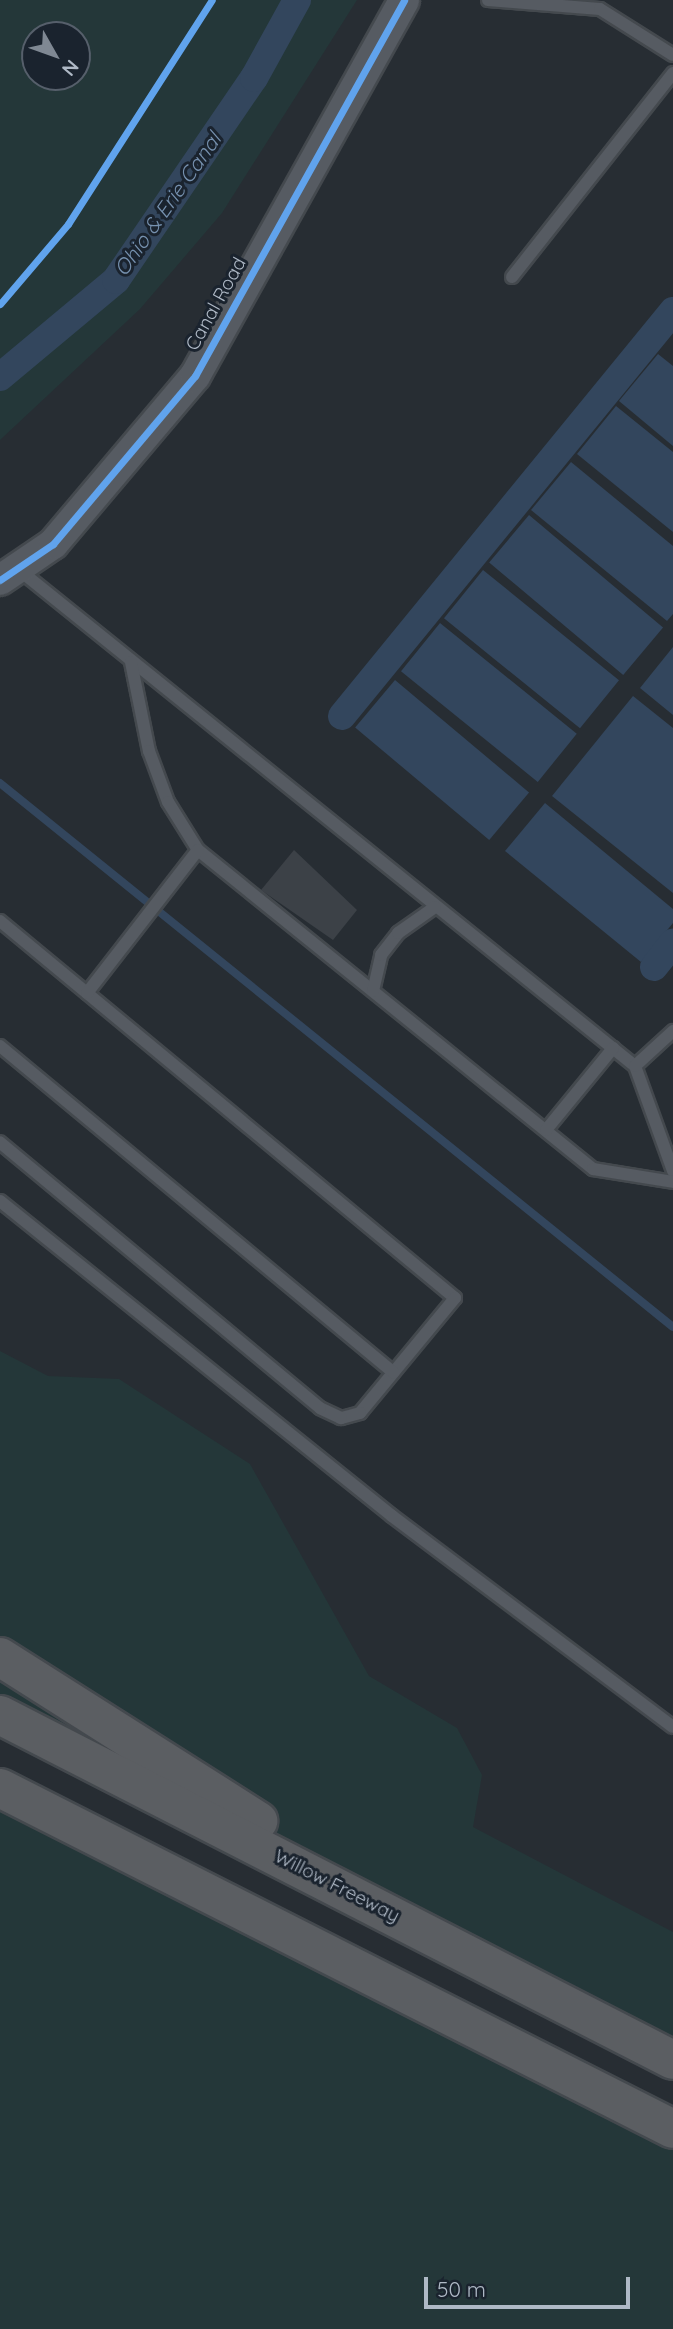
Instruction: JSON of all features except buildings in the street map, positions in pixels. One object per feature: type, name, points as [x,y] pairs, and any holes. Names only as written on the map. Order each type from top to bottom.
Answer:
[{"type":"highway","points":[[0,1657],[452,1944]]},
{"type":"highway","name":"Willow Freeway","points":[[0,1715],[452,1944],[673,2060]]},
{"type":"highway","points":[[0,1788],[673,2129]]},
{"type":"street","name":"Canal Road","points":[[9,574],[53,544],[195,376],[404,0]]},
{"type":"lane","points":[[488,0],[600,9],[673,55]]},
{"type":"lane","points":[[512,277],[673,73]]},
{"type":"lane","points":[[9,574],[131,662],[635,1066],[673,1171]]},
{"type":"lane","points":[[131,662],[149,751],[168,802],[198,850],[593,1169],[673,1182]]},
{"type":"lane","points":[[87,993],[177,884],[198,850]]},
{"type":"lane","points":[[373,990],[389,944],[435,907]]},
{"type":"lane","points":[[0,921],[455,1298],[360,1413],[341,1418],[320,1408],[0,1142]]},
{"type":"lane","points":[[635,1066],[673,1031]]},
{"type":"lane","points":[[0,1046],[393,1373]]},
{"type":"lane","points":[[546,1130],[612,1048]]},
{"type":"lane","points":[[0,1201],[392,1516],[673,1727]]},
{"type":"shaded area","points":[[0,0],[357,0],[222,213],[140,309],[0,440]]},
{"type":"shaded area","points":[[0,1351],[48,1376],[119,1379],[250,1464],[369,1676],[457,1728],[482,1775],[473,1827],[673,1932],[673,2060],[0,1715]]},
{"type":"shaded area","points":[[0,1788],[673,2129],[673,2329],[0,2329]]},
{"type":"water","points":[[658,354],[673,366],[673,446],[619,401]]},
{"type":"water","points":[[616,406],[673,452],[673,532],[577,454]]},
{"type":"water","points":[[571,462],[673,546],[673,614],[667,621],[531,510]]},
{"type":"water","points":[[529,515],[663,627],[623,675],[489,562]]},
{"type":"water","points":[[483,570],[619,680],[580,728],[444,618]]},
{"type":"water","points":[[440,623],[577,734],[538,782],[401,671]]},
{"type":"water","points":[[673,647],[673,715],[640,688]]},
{"type":"water","points":[[395,680],[529,792],[489,840],[355,727]]},
{"type":"water","points":[[633,696],[673,728],[673,893],[552,796]]},
{"type":"water","points":[[545,803],[673,909],[673,923],[641,962],[505,851]]},
{"type":"waterway","name":"Ohio & Erie Canal","points":[[0,377],[116,280],[254,78],[297,0]]},
{"type":"waterway","points":[[342,716],[673,311]]},
{"type":"waterway","points":[[0,783],[673,1327]]},
{"type":"waterway","points":[[654,967],[673,943]]},
{"type":"cycle path","points":[[0,304],[68,224],[212,0]]},
{"type":"cycle path","points":[[0,580],[53,544],[195,376],[404,0]]}]
